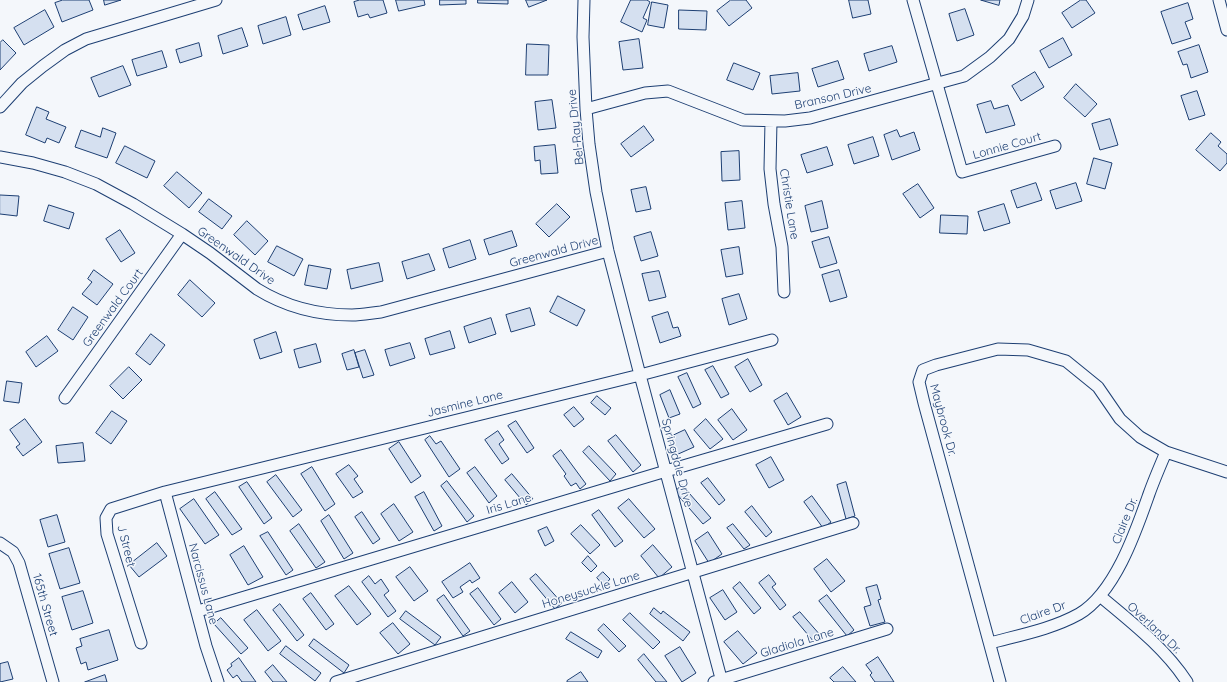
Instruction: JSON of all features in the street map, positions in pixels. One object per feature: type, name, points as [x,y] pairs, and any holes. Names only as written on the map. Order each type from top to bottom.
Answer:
[{"type":"street","points":[[0,107],[22,83],[43,66],[66,50],[86,39],[216,0]]},
{"type":"street","name":"Bel-Ray Drive","points":[[584,0],[583,38],[586,109],[596,192],[608,251]]},
{"type":"street","points":[[913,0],[937,83]]},
{"type":"street","name":"Branson Drive","points":[[586,109],[645,93],[668,91],[743,120],[785,121],[810,118],[964,76],[990,57],[1008,39],[1022,16],[1028,0]]},
{"type":"street","points":[[1219,0],[1227,30]]},
{"type":"street","name":"Lonnie Court","points":[[937,83],[962,172],[1055,146]]},
{"type":"street","name":"Christie Lane","points":[[771,121],[770,169],[774,204],[782,246],[784,292]]},
{"type":"street","name":"Greenwald Drive","points":[[0,157],[33,163],[65,172],[96,184],[133,204],[182,234],[210,253],[257,290],[286,304],[309,311],[346,315],[381,312],[608,251]]},
{"type":"street","name":"Greenwald Court","points":[[65,398],[182,234]]},
{"type":"street","name":"Springdale Drive","points":[[608,251],[693,572],[719,681]]},
{"type":"street","name":"Jasmine Lane","points":[[165,492],[772,340]]},
{"type":"street","name":"Maybrook Dr.","points":[[1000,682],[922,396],[919,382],[923,370],[936,365],[998,349],[1028,350],[1066,361],[1098,387],[1120,419],[1140,437],[1166,452]]},
{"type":"street","name":"Iris Lane","points":[[198,612],[827,424]]},
{"type":"street","points":[[1166,452],[1227,472]]},
{"type":"street","name":"Claire Dr.","points":[[1100,596],[1119,568],[1134,536],[1166,452]]},
{"type":"street","name":"Narcissus Lane","points":[[165,492],[206,646],[218,682]]},
{"type":"street","name":"J Street","points":[[141,643],[107,534],[106,518],[111,509],[165,492]]},
{"type":"street","name":"Honeysuckle Lane","points":[[336,682],[853,522]]},
{"type":"street","name":"165th Street","points":[[0,543],[13,552],[19,563],[53,682]]},
{"type":"street","name":"Claire Dr","points":[[990,643],[1059,623],[1081,613],[1100,596]]},
{"type":"street","name":"Overland Dr.","points":[[1100,596],[1149,638],[1178,668],[1187,682]]},
{"type":"street","name":"Gladiola Lane","points":[[719,681],[887,629]]},
{"type":"building","points":[[63,0],[89,0],[93,10],[62,22],[55,3]]},
{"type":"building","points":[[104,0],[121,0],[105,5]]},
{"type":"building","points":[[360,0],[383,0],[387,13],[370,18],[368,14],[358,17],[354,2]]},
{"type":"building","points":[[396,0],[424,0],[425,5],[399,11]]},
{"type":"building","points":[[440,0],[466,0],[466,4],[440,5]]},
{"type":"building","points":[[478,0],[508,0],[508,4],[478,3]]},
{"type":"building","points":[[526,0],[547,0],[529,7]]},
{"type":"building","points":[[631,0],[647,0],[650,2],[643,18],[647,20],[642,32],[621,22]]},
{"type":"building","points":[[731,0],[746,0],[752,8],[729,26],[717,11]]},
{"type":"building","points":[[849,0],[868,0],[871,14],[853,18]]},
{"type":"building","points":[[981,0],[1000,0],[999,5]]},
{"type":"building","points":[[1081,0],[1086,0],[1095,13],[1072,28],[1062,13]]},
{"type":"building","points":[[652,2],[668,5],[664,28],[648,25]]},
{"type":"building","points":[[1188,3],[1193,19],[1185,22],[1191,38],[1172,44],[1161,12]]},
{"type":"building","points":[[325,6],[330,22],[303,30],[298,15]]},
{"type":"building","points":[[965,9],[974,35],[957,41],[949,14]]},
{"type":"building","points":[[45,10],[54,27],[24,45],[14,28]]},
{"type":"building","points":[[679,10],[707,11],[706,30],[679,29]]},
{"type":"building","points":[[286,17],[291,35],[263,44],[258,26]]},
{"type":"building","points":[[242,28],[248,46],[223,54],[218,36]]},
{"type":"building","points":[[1063,38],[1072,55],[1049,68],[1040,51]]},
{"type":"building","points":[[639,39],[643,68],[623,70],[619,42]]},
{"type":"building","points":[[3,40],[16,53],[0,70],[0,43]]},
{"type":"building","points":[[199,43],[202,56],[180,63],[176,50]]},
{"type":"building","points":[[527,44],[549,45],[548,75],[526,75]]},
{"type":"building","points":[[1199,45],[1208,72],[1191,78],[1187,64],[1183,65],[1178,52]]},
{"type":"building","points":[[892,46],[897,62],[869,71],[864,54]]},
{"type":"building","points":[[162,51],[167,67],[137,76],[132,60]]},
{"type":"building","points":[[838,61],[844,79],[818,87],[812,69]]},
{"type":"building","points":[[734,63],[760,73],[753,90],[727,80]]},
{"type":"building","points":[[123,66],[131,85],[99,97],[91,78]]},
{"type":"building","points":[[1035,72],[1044,87],[1021,101],[1012,86]]},
{"type":"building","points":[[798,73],[800,91],[772,94],[770,76]]},
{"type":"building","points":[[1076,84],[1097,104],[1085,117],[1064,98]]},
{"type":"building","points":[[1197,91],[1205,115],[1189,120],[1181,96]]},
{"type":"building","points":[[552,100],[556,128],[538,130],[535,102]]},
{"type":"building","points":[[991,101],[994,109],[1008,105],[1015,125],[986,133],[977,105]]},
{"type":"building","points":[[37,107],[49,112],[46,119],[66,127],[59,143],[47,138],[45,143],[26,135]]},
{"type":"building","points":[[1110,119],[1118,145],[1100,150],[1092,124]]},
{"type":"building","points":[[644,126],[654,140],[631,157],[621,144]]},
{"type":"building","points":[[103,128],[116,133],[107,158],[75,147],[81,130],[100,137]]},
{"type":"building","points":[[897,130],[900,137],[914,132],[920,150],[892,160],[884,135]]},
{"type":"building","points":[[1211,133],[1221,142],[1218,146],[1227,154],[1227,163],[1220,171],[1196,150]]},
{"type":"building","points":[[873,137],[879,156],[854,164],[848,145]]},
{"type":"building","points":[[555,145],[558,173],[541,174],[540,160],[535,161],[534,147]]},
{"type":"building","points":[[125,146],[155,161],[147,178],[116,163]]},
{"type":"building","points":[[827,147],[833,165],[807,173],[801,155]]},
{"type":"building","points":[[739,151],[740,180],[722,181],[721,152]]},
{"type":"building","points":[[1094,158],[1112,163],[1105,189],[1087,184]]},
{"type":"building","points":[[177,172],[202,193],[189,208],[164,186]]},
{"type":"building","points":[[1036,183],[1042,200],[1017,208],[1011,191]]},
{"type":"building","points":[[1076,183],[1082,201],[1056,209],[1050,191]]},
{"type":"building","points":[[918,184],[934,208],[920,218],[903,194]]},
{"type":"building","points":[[646,187],[651,209],[636,212],[631,190]]},
{"type":"building","points":[[0,195],[19,196],[17,216],[0,214]]},
{"type":"building","points":[[209,199],[232,216],[222,229],[199,212]]},
{"type":"building","points":[[742,201],[745,228],[728,230],[725,203]]},
{"type":"building","points":[[822,201],[828,228],[811,232],[805,206]]},
{"type":"building","points":[[557,204],[570,217],[549,237],[536,224]]},
{"type":"building","points":[[1004,204],[1010,223],[984,231],[978,212]]},
{"type":"building","points":[[49,205],[74,213],[69,229],[44,221]]},
{"type":"building","points":[[941,215],[968,216],[967,234],[940,233]]},
{"type":"building","points":[[247,221],[268,241],[255,255],[234,235]]},
{"type":"building","points":[[120,230],[135,253],[121,262],[106,239]]},
{"type":"building","points":[[512,231],[517,246],[489,255],[484,240]]},
{"type":"building","points":[[651,232],[658,256],[641,261],[634,237]]},
{"type":"building","points":[[829,237],[837,263],[820,268],[812,242]]},
{"type":"building","points":[[470,240],[476,259],[449,268],[443,249]]},
{"type":"building","points":[[277,246],[303,259],[294,276],[268,262]]},
{"type":"building","points":[[739,247],[743,274],[726,277],[721,250]]},
{"type":"building","points":[[429,254],[435,270],[407,279],[402,262]]},
{"type":"building","points":[[379,263],[383,281],[351,289],[347,270]]},
{"type":"building","points":[[309,265],[331,269],[327,289],[305,285]]},
{"type":"building","points":[[94,270],[113,284],[97,305],[82,294],[92,282],[88,279]]},
{"type":"building","points":[[839,270],[847,297],[830,302],[822,275]]},
{"type":"building","points":[[659,271],[666,297],[649,301],[642,274]]},
{"type":"building","points":[[190,280],[215,303],[202,317],[178,295]]},
{"type":"building","points":[[739,294],[747,319],[729,325],[722,299]]},
{"type":"building","points":[[558,296],[585,310],[577,326],[550,312]]},
{"type":"building","points":[[73,307],[88,317],[73,340],[58,330]]},
{"type":"building","points":[[530,308],[535,325],[511,332],[506,315]]},
{"type":"building","points":[[668,312],[673,328],[678,327],[681,336],[660,343],[652,317]]},
{"type":"building","points":[[491,318],[496,334],[469,343],[464,327]]},
{"type":"building","points":[[450,331],[455,348],[430,355],[425,339]]},
{"type":"building","points":[[276,332],[282,352],[260,359],[254,340]]},
{"type":"building","points":[[151,334],[165,345],[150,365],[136,354]]},
{"type":"building","points":[[47,336],[58,351],[36,367],[26,352]]},
{"type":"building","points":[[410,343],[415,358],[390,366],[385,350]]},
{"type":"building","points":[[316,344],[321,362],[299,368],[294,350]]},
{"type":"building","points":[[354,350],[359,367],[347,370],[342,354]]},
{"type":"building","points":[[365,350],[374,375],[363,378],[355,353]]},
{"type":"building","points":[[748,359],[762,385],[750,392],[735,367]]},
{"type":"building","points":[[713,366],[729,394],[721,398],[705,370]]},
{"type":"building","points":[[129,367],[142,380],[123,399],[110,386]]},
{"type":"building","points":[[687,373],[701,404],[693,408],[678,377]]},
{"type":"building","points":[[7,381],[22,383],[19,403],[4,401]]},
{"type":"building","points":[[670,390],[680,414],[669,418],[660,395]]},
{"type":"building","points":[[787,393],[801,417],[788,425],[774,401]]},
{"type":"building","points":[[597,396],[611,408],[605,415],[591,403]]},
{"type":"building","points":[[574,407],[584,419],[574,427],[564,415]]},
{"type":"building","points":[[732,409],[747,430],[733,440],[718,420]]},
{"type":"building","points":[[112,411],[127,421],[111,444],[96,433]]},
{"type":"building","points":[[25,419],[42,442],[23,456],[16,447],[20,444],[10,430]]},
{"type":"building","points":[[706,419],[723,439],[710,449],[694,430]]},
{"type":"building","points":[[516,421],[534,448],[527,453],[508,426]]},
{"type":"building","points":[[685,430],[694,447],[676,455],[668,438]]},
{"type":"building","points":[[498,431],[504,440],[499,444],[509,459],[502,464],[485,440]]},
{"type":"building","points":[[616,435],[641,465],[633,472],[608,441]]},
{"type":"building","points":[[430,436],[436,444],[441,441],[460,469],[449,477],[425,440]]},
{"type":"building","points":[[399,442],[421,476],[411,483],[389,449]]},
{"type":"building","points":[[83,443],[85,461],[58,463],[56,446]]},
{"type":"building","points":[[589,446],[616,474],[610,481],[583,452]]},
{"type":"building","points":[[561,450],[586,484],[580,489],[576,483],[571,486],[564,476],[566,474],[553,456]]},
{"type":"building","points":[[771,457],[784,480],[769,488],[756,465]]},
{"type":"building","points":[[349,465],[358,476],[354,479],[363,492],[353,498],[336,474]]},
{"type":"building","points":[[312,467],[335,504],[325,511],[301,474]]},
{"type":"building","points":[[475,467],[497,496],[489,503],[467,473]]},
{"type":"building","points":[[512,474],[533,499],[526,505],[505,480]]},
{"type":"building","points":[[276,475],[302,510],[293,517],[267,482]]},
{"type":"building","points":[[708,478],[725,500],[719,505],[701,483]]},
{"type":"building","points":[[447,481],[474,516],[467,522],[441,486]]},
{"type":"building","points":[[247,482],[272,518],[264,524],[239,487]]},
{"type":"building","points":[[846,482],[855,516],[846,519],[837,485]]},
{"type":"building","points":[[682,485],[711,518],[703,524],[675,492]]},
{"type":"building","points":[[215,492],[242,529],[232,535],[206,499]]},
{"type":"building","points":[[424,492],[442,526],[434,531],[415,497]]},
{"type":"building","points":[[812,496],[831,522],[823,528],[804,502]]},
{"type":"building","points":[[194,499],[219,535],[205,544],[180,509]]},
{"type":"building","points":[[629,499],[655,529],[644,538],[618,508]]},
{"type":"building","points":[[394,504],[413,532],[399,541],[381,514]]},
{"type":"building","points":[[752,506],[772,532],[766,537],[745,512]]},
{"type":"building","points":[[599,510],[623,541],[615,547],[592,515]]},
{"type":"building","points":[[362,512],[380,539],[373,544],[355,517]]},
{"type":"building","points":[[57,515],[65,542],[48,547],[40,520]]},
{"type":"building","points":[[329,515],[353,553],[344,559],[321,521]]},
{"type":"building","points":[[299,524],[325,562],[316,568],[290,531]]},
{"type":"building","points":[[733,524],[750,545],[744,549],[727,528]]},
{"type":"building","points":[[581,525],[600,545],[590,554],[571,534]]},
{"type":"building","points":[[547,527],[554,541],[545,546],[538,531]]},
{"type":"building","points":[[268,532],[293,570],[286,575],[260,536]]},
{"type":"building","points":[[708,532],[722,554],[709,563],[695,541]]},
{"type":"building","points":[[157,543],[167,556],[139,577],[129,565]]},
{"type":"building","points":[[653,545],[672,567],[659,578],[641,556]]},
{"type":"building","points":[[244,546],[263,577],[248,585],[230,555]]},
{"type":"building","points":[[69,548],[80,583],[60,589],[49,554]]},
{"type":"building","points":[[588,556],[597,566],[591,572],[582,563]]},
{"type":"building","points":[[827,559],[845,581],[831,592],[814,569]]},
{"type":"building","points":[[470,563],[480,578],[472,583],[470,580],[460,587],[463,592],[453,598],[442,582]]},
{"type":"building","points":[[410,567],[428,591],[414,601],[396,577]]},
{"type":"building","points":[[603,572],[610,579],[604,586],[597,578]]},
{"type":"building","points":[[536,574],[562,603],[555,609],[530,579]]},
{"type":"building","points":[[769,575],[776,584],[772,587],[786,605],[780,610],[759,583]]},
{"type":"building","points":[[369,576],[375,584],[381,579],[389,591],[384,595],[396,611],[388,617],[362,582]]},
{"type":"building","points":[[512,582],[528,602],[515,613],[499,593]]},
{"type":"building","points":[[740,582],[761,608],[754,614],[733,588]]},
{"type":"building","points":[[877,585],[881,599],[878,600],[885,622],[870,626],[864,607],[871,605],[866,588]]},
{"type":"building","points":[[349,586],[371,614],[357,625],[335,596]]},
{"type":"building","points":[[478,588],[501,619],[494,625],[470,594]]},
{"type":"building","points":[[723,590],[737,612],[725,620],[710,598]]},
{"type":"building","points":[[83,591],[93,623],[72,630],[62,597]]},
{"type":"building","points":[[311,593],[334,624],[326,630],[303,599]]},
{"type":"building","points":[[444,595],[470,631],[463,636],[437,600]]},
{"type":"building","points":[[827,595],[854,630],[847,636],[819,601]]},
{"type":"building","points":[[280,604],[304,635],[297,641],[273,610]]},
{"type":"building","points":[[654,608],[661,614],[663,611],[690,632],[683,641],[650,614]]},
{"type":"building","points":[[257,610],[281,641],[268,651],[244,620]]},
{"type":"building","points":[[406,611],[441,637],[435,645],[400,619]]},
{"type":"building","points":[[800,612],[821,636],[814,642],[793,617]]},
{"type":"building","points":[[630,613],[660,642],[653,649],[623,620]]},
{"type":"building","points":[[221,618],[248,648],[241,654],[214,624]]},
{"type":"building","points":[[393,623],[410,644],[398,654],[380,633]]},
{"type":"building","points":[[604,624],[626,646],[619,652],[598,630]]},
{"type":"building","points":[[109,630],[118,660],[88,670],[86,662],[81,664],[76,648],[82,646],[80,639]]},
{"type":"building","points":[[738,631],[757,653],[743,664],[724,642]]},
{"type":"building","points":[[571,632],[602,651],[598,658],[566,639]]},
{"type":"building","points":[[314,639],[349,665],[344,673],[309,646]]},
{"type":"building","points":[[286,646],[321,673],[315,681],[280,654]]},
{"type":"building","points":[[680,647],[696,673],[682,682],[665,656]]},
{"type":"building","points":[[644,654],[667,682],[656,682],[638,660]]},
{"type":"building","points":[[878,657],[894,682],[875,682],[870,675],[872,673],[866,665]]},
{"type":"building","points":[[239,658],[256,682],[242,682],[237,675],[233,678],[227,670],[232,666],[231,664]]},
{"type":"building","points":[[8,662],[13,679],[0,682],[0,664]]},
{"type":"building","points":[[273,665],[287,682],[273,682],[265,672]]},
{"type":"building","points":[[843,667],[856,682],[834,682],[830,678]]},
{"type":"building","points":[[581,672],[588,682],[567,682],[567,681]]},
{"type":"building","points":[[105,675],[107,682],[85,682]]}]
